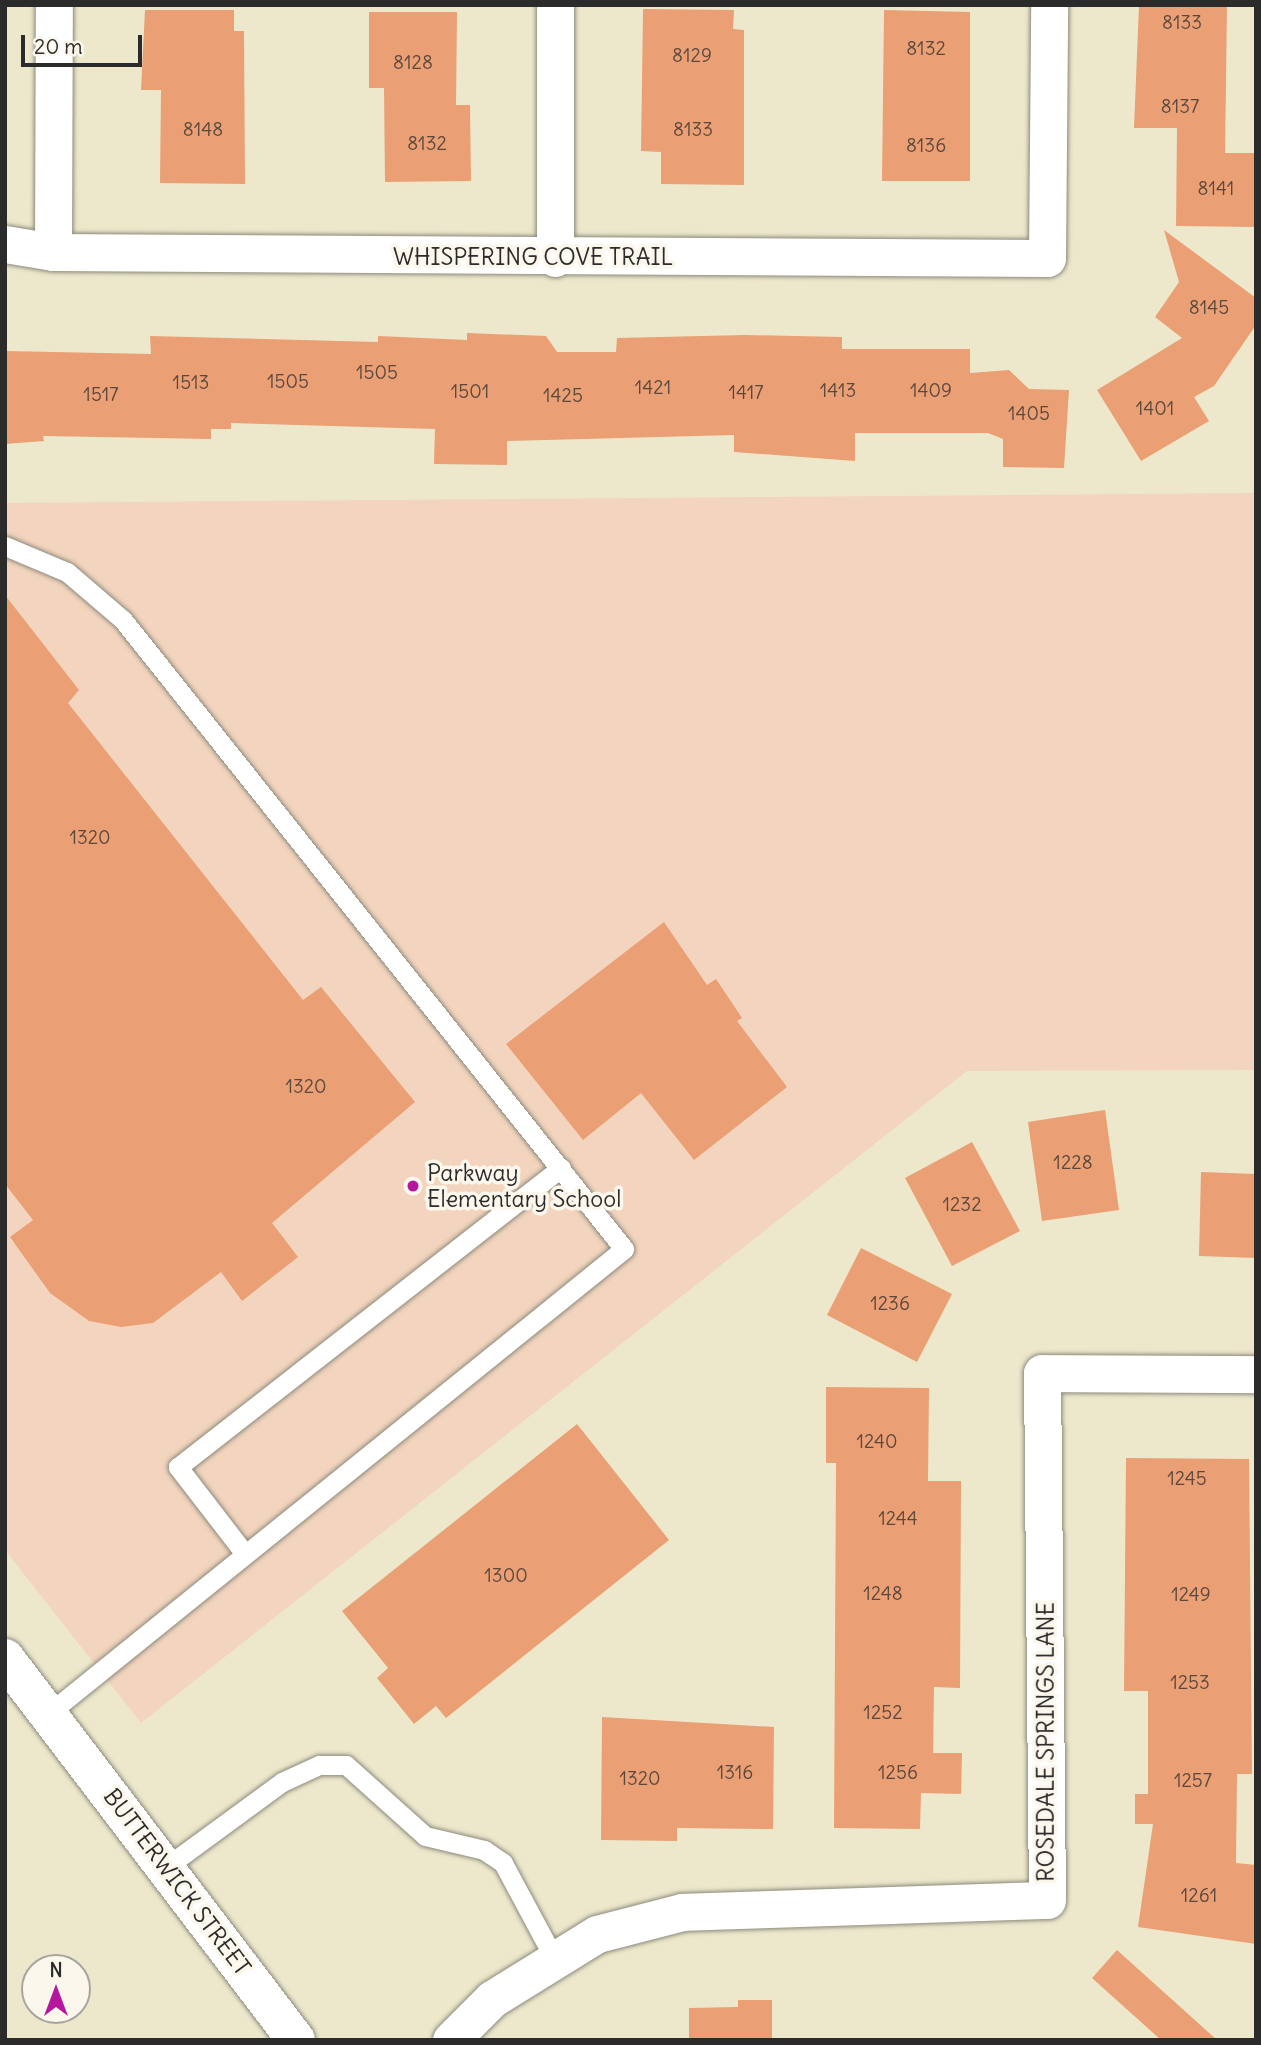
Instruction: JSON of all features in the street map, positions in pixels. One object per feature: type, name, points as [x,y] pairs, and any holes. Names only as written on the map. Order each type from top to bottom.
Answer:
[{"type":"street","points":[[20,251],[54,5]]},
{"type":"street","points":[[555,5],[555,258]]},
{"type":"street","name":"WHISPERING COVE TRAIL","points":[[20,251],[555,258],[1047,258],[1049,5]]},
{"type":"street","name":"ROSEDALE SPRINGS LANE","points":[[451,2040],[492,1999],[597,1934],[682,1912],[1047,1899],[1042,1373],[1256,1374]]},
{"type":"street","name":"BUTTERWICK STREET","points":[[5,1658],[296,2040]]},
{"type":"lane","points":[[5,546],[67,572],[123,620],[501,1091],[624,1249],[244,1554],[54,1719]]},
{"type":"lane","points":[[244,1554],[178,1467],[561,1168]]},
{"type":"lane","points":[[166,1867],[282,1782],[319,1765],[346,1765],[425,1836],[484,1850],[503,1863],[555,1960]]},
{"type":"shaded area","name":"Parkway Elementary School","points":[[1256,493],[1256,1070],[967,1071],[141,1723],[5,1550],[5,503]]},
{"type":"building","points":[[1139,5],[1227,5],[1225,153],[1256,153],[1256,227],[1176,226],[1177,128],[1134,128]]},
{"type":"building","points":[[643,9],[734,10],[733,29],[744,30],[744,185],[661,184],[661,152],[641,151]]},
{"type":"building","points":[[145,10],[234,10],[234,31],[244,31],[245,184],[160,183],[161,90],[141,90]]},
{"type":"building","points":[[884,10],[970,12],[970,181],[882,181]]},
{"type":"building","points":[[369,12],[457,12],[456,105],[470,105],[471,181],[385,182],[384,88],[369,88]]},
{"type":"building","points":[[1164,230],[1256,298],[1256,325],[1214,386],[1194,397],[1209,421],[1141,461],[1097,390],[1182,338],[1155,317],[1179,282]]},
{"type":"building","points":[[467,333],[546,336],[557,352],[616,352],[617,338],[745,335],[842,337],[842,349],[970,349],[970,373],[1009,370],[1029,389],[1069,390],[1064,468],[1003,467],[1003,439],[988,433],[855,433],[855,461],[734,452],[734,435],[507,441],[507,465],[434,464],[435,429],[231,423],[231,429],[211,429],[211,439],[43,436],[44,441],[5,444],[5,351],[151,354],[150,336],[378,342],[378,336],[467,340]]},
{"type":"building","points":[[5,595],[79,690],[68,703],[303,1000],[321,987],[415,1102],[272,1223],[298,1257],[242,1301],[221,1272],[153,1323],[121,1327],[89,1321],[50,1293],[10,1237],[33,1220],[5,1184]]},
{"type":"building","points":[[664,922],[707,985],[716,979],[742,1018],[737,1021],[787,1087],[694,1160],[641,1093],[583,1140],[506,1044]]},
{"type":"building","points":[[1105,1110],[1119,1210],[1042,1221],[1028,1122]]},
{"type":"building","points":[[972,1142],[1020,1231],[952,1266],[905,1178]]},
{"type":"building","points":[[1201,1172],[1256,1174],[1256,1258],[1199,1256]]},
{"type":"building","points":[[861,1248],[952,1294],[917,1362],[827,1315]]},
{"type":"building","points":[[826,1387],[929,1388],[928,1481],[961,1481],[960,1688],[934,1687],[933,1753],[962,1753],[961,1794],[921,1793],[920,1829],[834,1828],[836,1463],[826,1463]]},
{"type":"building","points":[[577,1424],[669,1540],[446,1718],[436,1706],[414,1724],[377,1678],[388,1668],[342,1611]]},
{"type":"building","points":[[1126,1458],[1249,1459],[1252,1774],[1237,1774],[1236,1863],[1256,1865],[1256,1944],[1138,1927],[1153,1824],[1135,1824],[1135,1794],[1148,1794],[1148,1691],[1124,1691]]},
{"type":"building","points":[[602,1717],[774,1727],[773,1829],[677,1828],[677,1841],[601,1840]]},
{"type":"building","points":[[1117,1950],[1217,2040],[1161,2040],[1092,1978]]},
{"type":"building","points":[[738,2000],[772,2000],[772,2040],[689,2040],[689,2008],[738,2007]]},
{"type":"place","name":"Parkway Elementary School","points":[[413,1186]]}]
